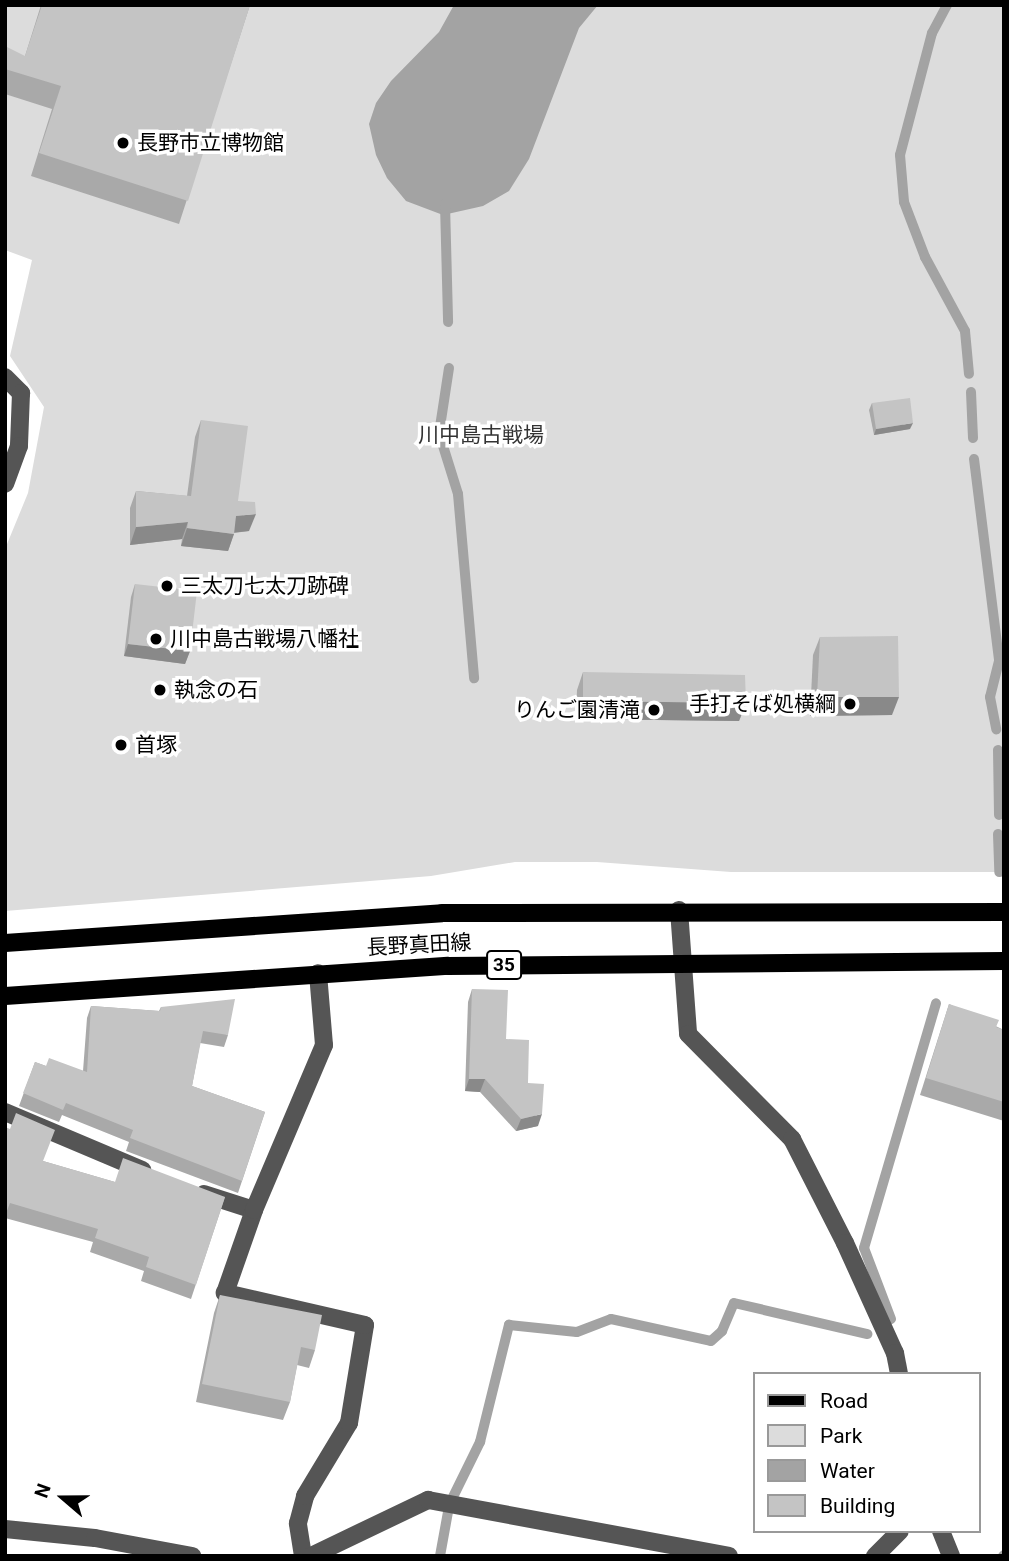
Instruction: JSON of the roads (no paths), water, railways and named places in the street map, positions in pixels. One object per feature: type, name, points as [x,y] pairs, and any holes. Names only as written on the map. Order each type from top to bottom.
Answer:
[{"type":"main road","name":"長野真田線","points":[[5,943],[442,913],[679,910],[1004,912]]},
{"type":"main road","name":"長野真田線","points":[[5,996],[318,973],[680,961],[1004,961]]},
{"type":"street","points":[[5,377],[22,393],[19,446],[5,484]]},
{"type":"street","points":[[679,910],[680,961],[688,1034],[792,1139],[845,1243],[895,1353],[900,1372]]},
{"type":"street","points":[[303,1556],[298,1523],[305,1496],[349,1423],[365,1325],[225,1293],[254,1210],[324,1045],[318,973]]},
{"type":"street","points":[[5,1112],[156,1175]]},
{"type":"street","points":[[181,1186],[254,1210]]},
{"type":"street","points":[[311,1556],[428,1500],[729,1556]]},
{"type":"street","points":[[5,1529],[95,1538],[192,1556]]},
{"type":"street","points":[[875,1556],[898,1533]]},
{"type":"street","points":[[942,1533],[951,1556]]},
{"type":"water","points":[[454,5],[598,5],[579,28],[529,159],[509,191],[483,206],[443,215],[406,201],[387,178],[376,155],[369,124],[376,103],[391,81],[439,32]]},
{"type":"waterway","points":[[947,5],[932,33],[900,155],[904,202],[925,257],[965,331],[969,374]]},
{"type":"waterway","points":[[445,204],[448,322]]},
{"type":"waterway","points":[[449,368],[439,433],[458,494],[474,678]]},
{"type":"waterway","points":[[971,392],[973,438]]},
{"type":"waterway","points":[[974,459],[999,661],[990,697],[996,729]]},
{"type":"waterway","points":[[998,750],[999,815]]},
{"type":"waterway","points":[[998,834],[999,872]]},
{"type":"waterway","points":[[891,1319],[864,1248],[936,1003]]},
{"type":"waterway","points":[[452,1499],[480,1442],[509,1325],[577,1332],[611,1319],[711,1341],[722,1331],[734,1303],[867,1334]]},
{"type":"waterway","points":[[440,1556],[448,1512]]},
{"type":"place","name":"長野市立博物館","points":[[123,143]]},
{"type":"place","name":"三太刀七太刀跡碑","points":[[167,586]]},
{"type":"place","name":"川中島古戦場八幡社","points":[[156,639]]},
{"type":"place","name":"執念の石","points":[[160,690]]},
{"type":"place","name":"手打そば処横綱","points":[[850,704]]},
{"type":"place","name":"りんご園清滝","points":[[654,710]]},
{"type":"place","name":"首塚","points":[[121,745]]},
{"type":"park label","name":"川中島古戦場","points":[[481,435]]}]
